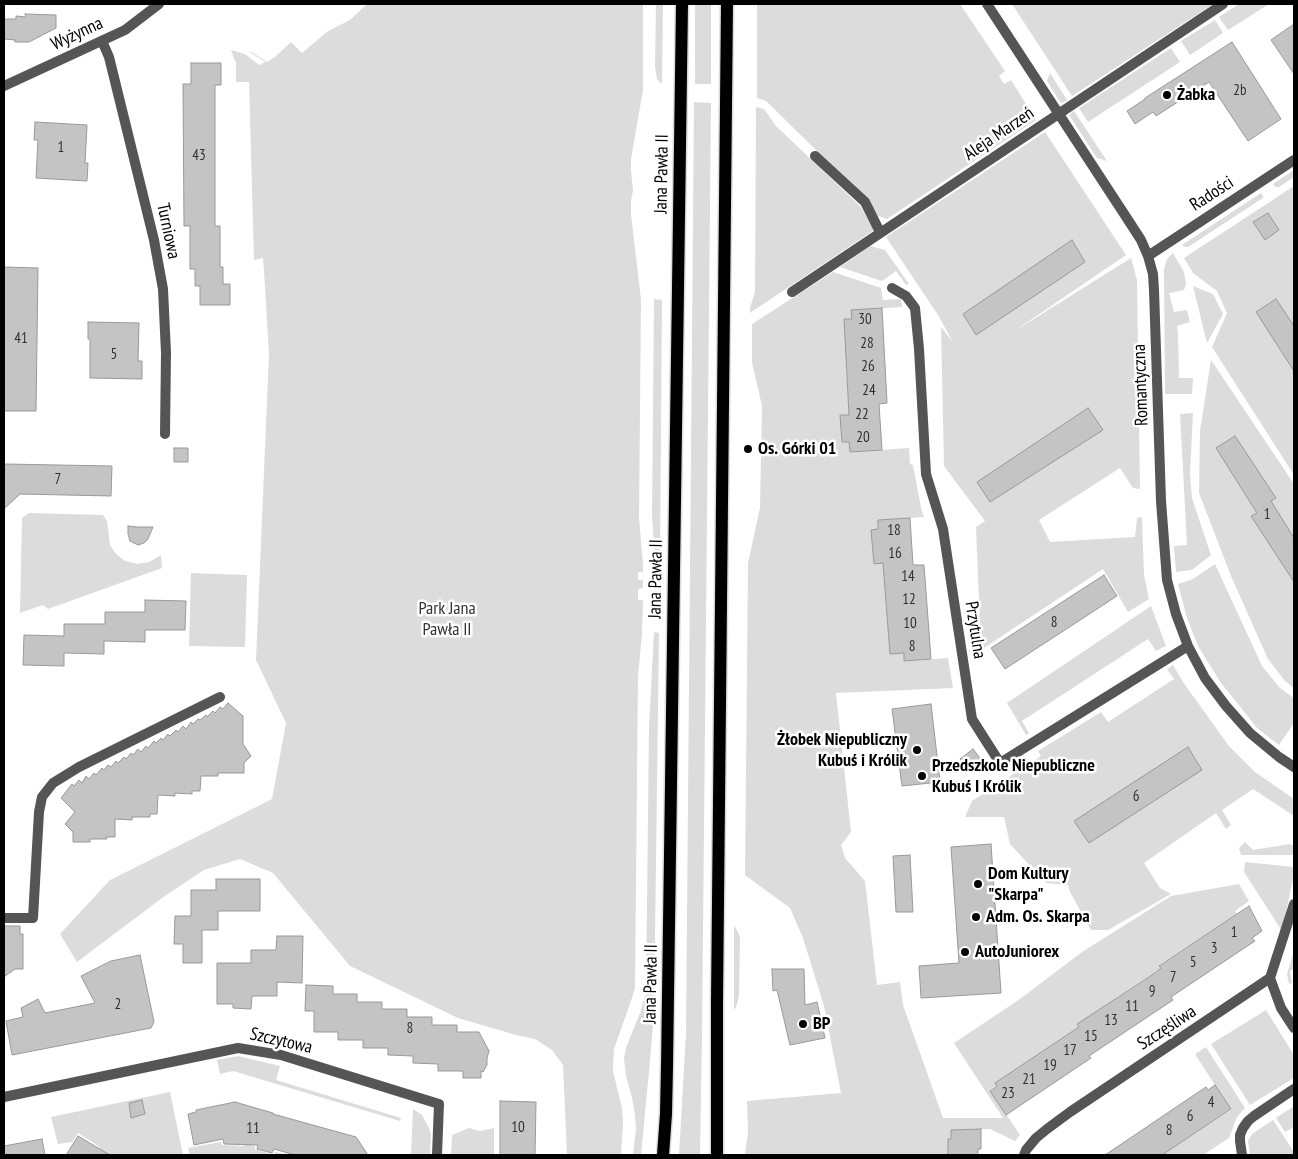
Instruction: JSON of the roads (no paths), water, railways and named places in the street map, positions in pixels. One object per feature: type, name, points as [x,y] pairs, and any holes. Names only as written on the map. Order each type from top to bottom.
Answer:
[{"type":"main road","name":"Jana Pawła II","points":[[663,1155],[667,1066],[682,4]]},
{"type":"main road","points":[[718,1155],[717,1000],[727,4]]},
{"type":"street","name":"Wyżynna","points":[[4,86],[125,30],[159,4]]},
{"type":"street","name":"Romantyczna","points":[[987,4],[1141,240],[1148,256],[1154,299],[1161,501],[1167,580],[1176,614],[1188,646],[1206,678],[1226,706],[1250,733],[1294,767]]},
{"type":"street","name":"Aleja Marzeń","points":[[792,292],[1223,4]]},
{"type":"street","name":"Turniowa","points":[[102,41],[109,56],[154,240],[162,289],[166,353],[165,434]]},
{"type":"street","points":[[815,156],[865,202],[880,232]]},
{"type":"street","name":"Radości","points":[[1148,256],[1294,160]]},
{"type":"street","name":"Przytulna","points":[[892,288],[906,296],[915,308],[926,474],[943,529],[972,719],[1000,762],[1188,646]]},
{"type":"street","points":[[4,918],[33,918],[39,812],[42,797],[53,783],[79,767],[220,697]]},
{"type":"street","points":[[1294,904],[1270,978],[1281,1008],[1294,1028]]},
{"type":"street","name":"Szczęśliwa","points":[[1024,1155],[1036,1138],[1070,1112],[1270,978]]},
{"type":"street","name":"Szczytowa","points":[[4,1097],[238,1048],[281,1055],[439,1104],[437,1155]]},
{"type":"street","points":[[1242,1155],[1240,1135],[1243,1128],[1254,1116],[1294,1089]]},
{"type":"place","name":"Żabka","points":[[1167,95]]},
{"type":"place","name":"Os. Górki 01","points":[[748,449]]},
{"type":"place","name":"Żłobek Niepubliczny Kubuś i Królik","points":[[917,750]]},
{"type":"place","name":"Przedszkole Niepubliczne Kubuś I Królik","points":[[922,776]]},
{"type":"place","name":"Dom Kultury \"Skarpa\"","points":[[978,884]]},
{"type":"place","name":"Adm. Os. Skarpa","points":[[976,917]]},
{"type":"place","name":"AutoJuniorex","points":[[965,952]]},
{"type":"place","name":"BP","points":[[803,1024]]},
{"type":"park label","name":"Park Jana Pawła II","points":[[447,619]]}]
